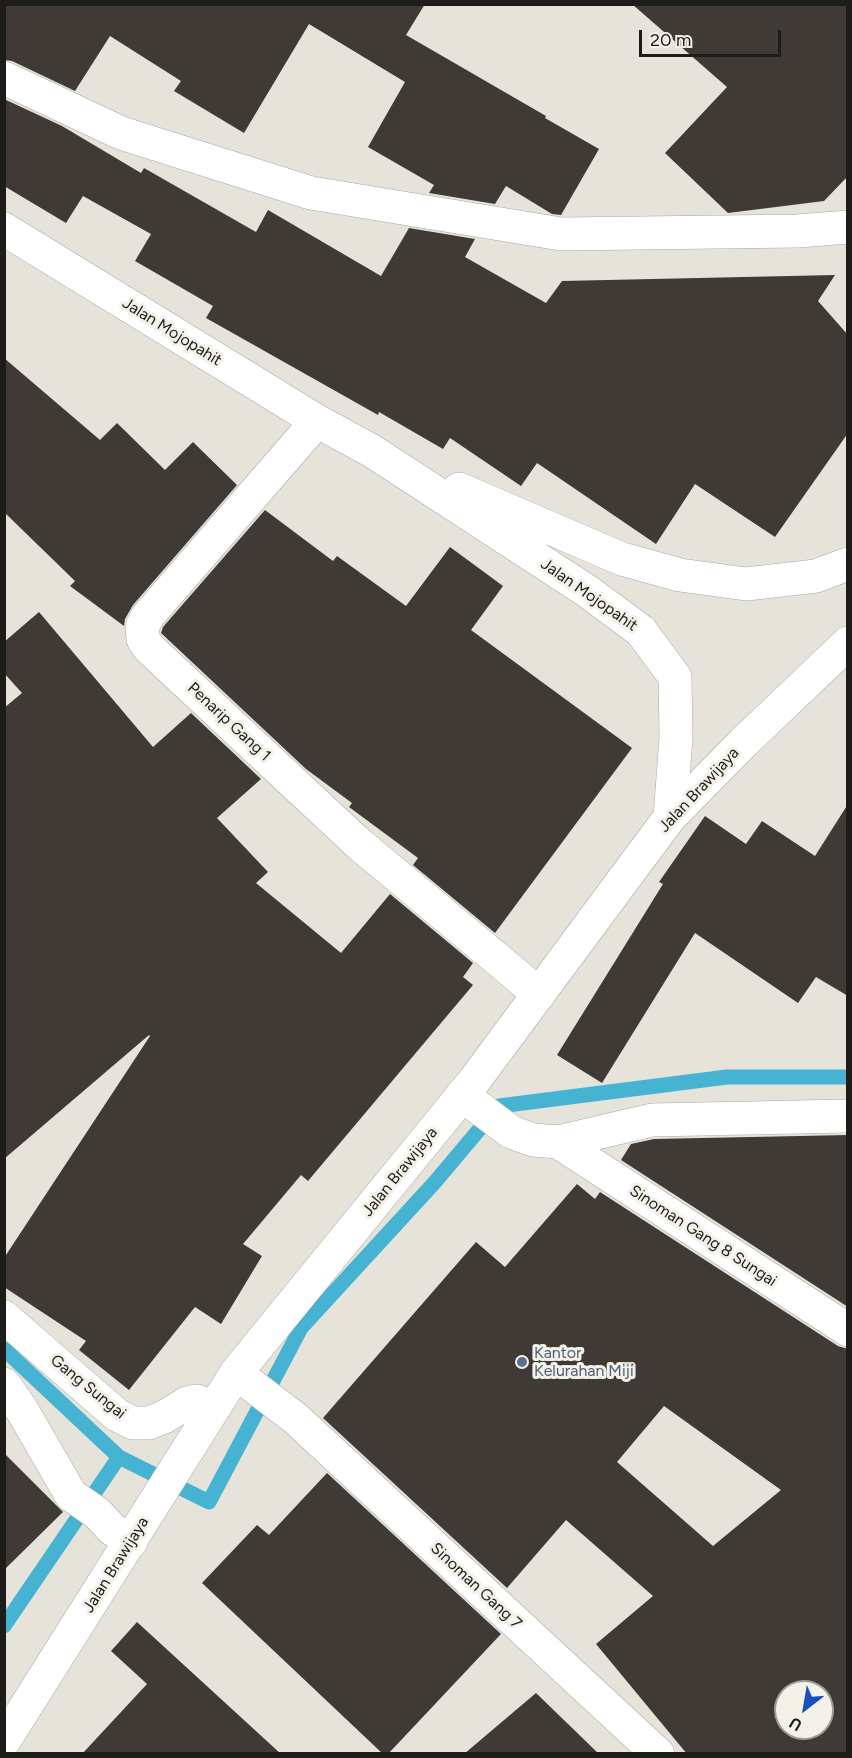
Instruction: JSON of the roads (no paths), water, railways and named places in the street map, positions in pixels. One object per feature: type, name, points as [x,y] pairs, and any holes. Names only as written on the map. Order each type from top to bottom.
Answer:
[{"type":"street","points":[[4,78],[121,133],[312,193],[561,234],[798,231],[848,227]]},
{"type":"street","name":"Jalan Mojopahit","points":[[4,229],[317,421],[372,451],[587,591],[641,631],[675,677],[676,737],[670,818]]},
{"type":"street","name":"Penarip Gang 1","points":[[317,421],[147,617],[142,627],[143,639],[149,648],[358,843],[539,993]]},
{"type":"street","name":"Jalan Mojopahit","points":[[372,451],[622,559],[680,576],[746,584],[816,576],[848,564]]},
{"type":"street","name":"Jalan Brawijaya","points":[[4,1742],[214,1408],[487,1114],[539,993],[670,818],[743,743],[848,643]]},
{"type":"street","points":[[487,1114],[533,1140],[558,1142],[652,1120],[848,1116]]},
{"type":"street","name":"Sinoman Gang 8 Sungai","points":[[558,1142],[848,1330]]},
{"type":"street","name":"Gang Sungai","points":[[4,1317],[117,1415],[133,1423],[149,1423],[187,1403],[197,1401],[214,1408]]},
{"type":"street","name":"Sinoman Gang 7","points":[[243,1378],[295,1418],[657,1754]]},
{"type":"street","points":[[4,1384],[84,1504],[112,1529],[136,1535]]},
{"type":"waterway","points":[[4,1349],[119,1457],[209,1502],[301,1328],[435,1182],[499,1106],[727,1077],[848,1077]]},
{"type":"waterway","points":[[4,1626],[119,1457]]},
{"type":"place","name":"Kantor Kelurahan Miji","points":[[522,1362]]}]
